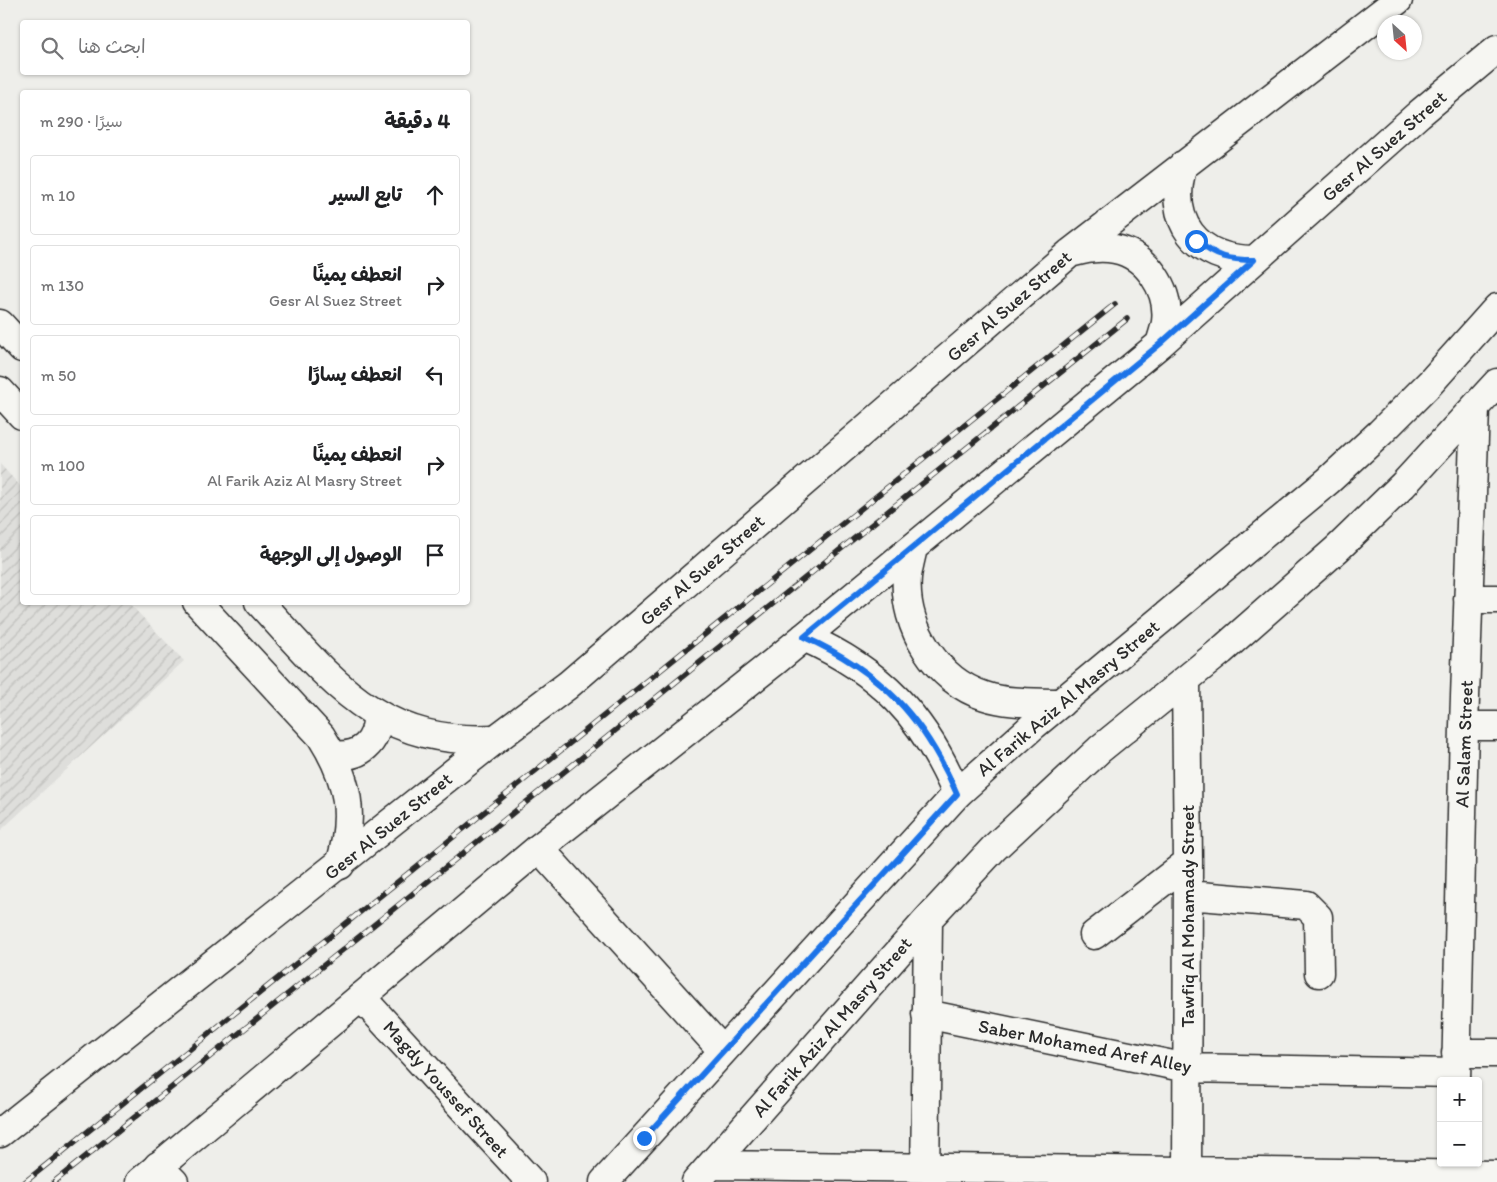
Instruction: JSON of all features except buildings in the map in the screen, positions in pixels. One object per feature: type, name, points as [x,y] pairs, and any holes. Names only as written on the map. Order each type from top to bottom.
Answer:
[{"type":"street","name":"Gesr Al Suez Street","points":[[0,1133],[340,865],[496,739],[568,685],[1070,253],[1398,0]]},
{"type":"street","name":"Gesr Al Suez Street","points":[[157,1177],[361,997],[539,848],[804,637],[1160,344],[1497,49]]},
{"type":"street","points":[[1183,165],[1177,185],[1177,206],[1184,225],[1196,241],[1213,254],[1233,260],[1254,260]]},
{"type":"street","points":[[1070,253],[1093,247],[1117,249],[1138,259],[1155,276],[1165,297],[1166,321],[1160,344]]},
{"type":"street","name":"Al Farik Aziz Al Masry Street","points":[[604,1182],[957,794],[1008,747],[1328,482],[1430,383],[1497,308]]},
{"type":"street","points":[[0,324],[20,346]]},
{"type":"street","name":"Al Farik Aziz Al Masry Street","points":[[703,1173],[928,919],[994,848],[1100,748],[1186,680],[1280,601],[1337,549],[1403,485],[1497,383]]},
{"type":"street","points":[[0,391],[20,413]]},
{"type":"street","name":"Al Salam Street","points":[[1456,1069],[1464,726],[1475,408]]},
{"type":"street","points":[[913,548],[907,578],[909,608],[918,636],[935,662],[957,682],[984,696],[1014,702],[1061,703]]},
{"type":"street","points":[[1468,599],[1497,600]]},
{"type":"street","points":[[200,605],[321,736],[333,755],[342,776],[348,798],[349,820],[346,843],[340,865]]},
{"type":"street","points":[[262,605],[336,685],[377,715],[400,726],[448,739],[496,739]]},
{"type":"street","points":[[804,637],[834,650],[861,667],[892,693],[928,736],[944,764],[957,794]]},
{"type":"street","name":"Tawfiq Al Mohamady Street","points":[[1186,680],[1188,862],[1187,1176]]},
{"type":"street","points":[[333,755],[353,755],[370,744],[375,735],[377,715]]},
{"type":"street","points":[[1464,726],[1497,726]]},
{"type":"street","points":[[539,848],[723,1050]]},
{"type":"street","points":[[1094,935],[1188,862]]},
{"type":"street","points":[[1188,895],[1306,905],[1318,917],[1319,973]]},
{"type":"street","points":[[926,1174],[928,919]]},
{"type":"street","name":"Magdy Youssef Street","points":[[361,997],[531,1182]]},
{"type":"street","name":"Saber Mohamed Aref Alley","points":[[926,1014],[1187,1068],[1456,1069],[1497,1053]]},
{"type":"street","points":[[703,1173],[1317,1177],[1456,1173],[1497,1175]]},
{"type":"shaded area","points":[[0,464],[20,486],[20,605],[131,605],[184,661],[0,831]]},
{"type":"railway","points":[[25,1182],[1115,304]]},
{"type":"railway","points":[[54,1182],[1127,319]]},
{"type":"route","points":[[644,1138],[957,794],[944,764],[928,736],[886,687],[861,667],[834,650],[804,637],[1160,344],[1254,260],[1233,260],[1213,254],[1196,241]]}]
